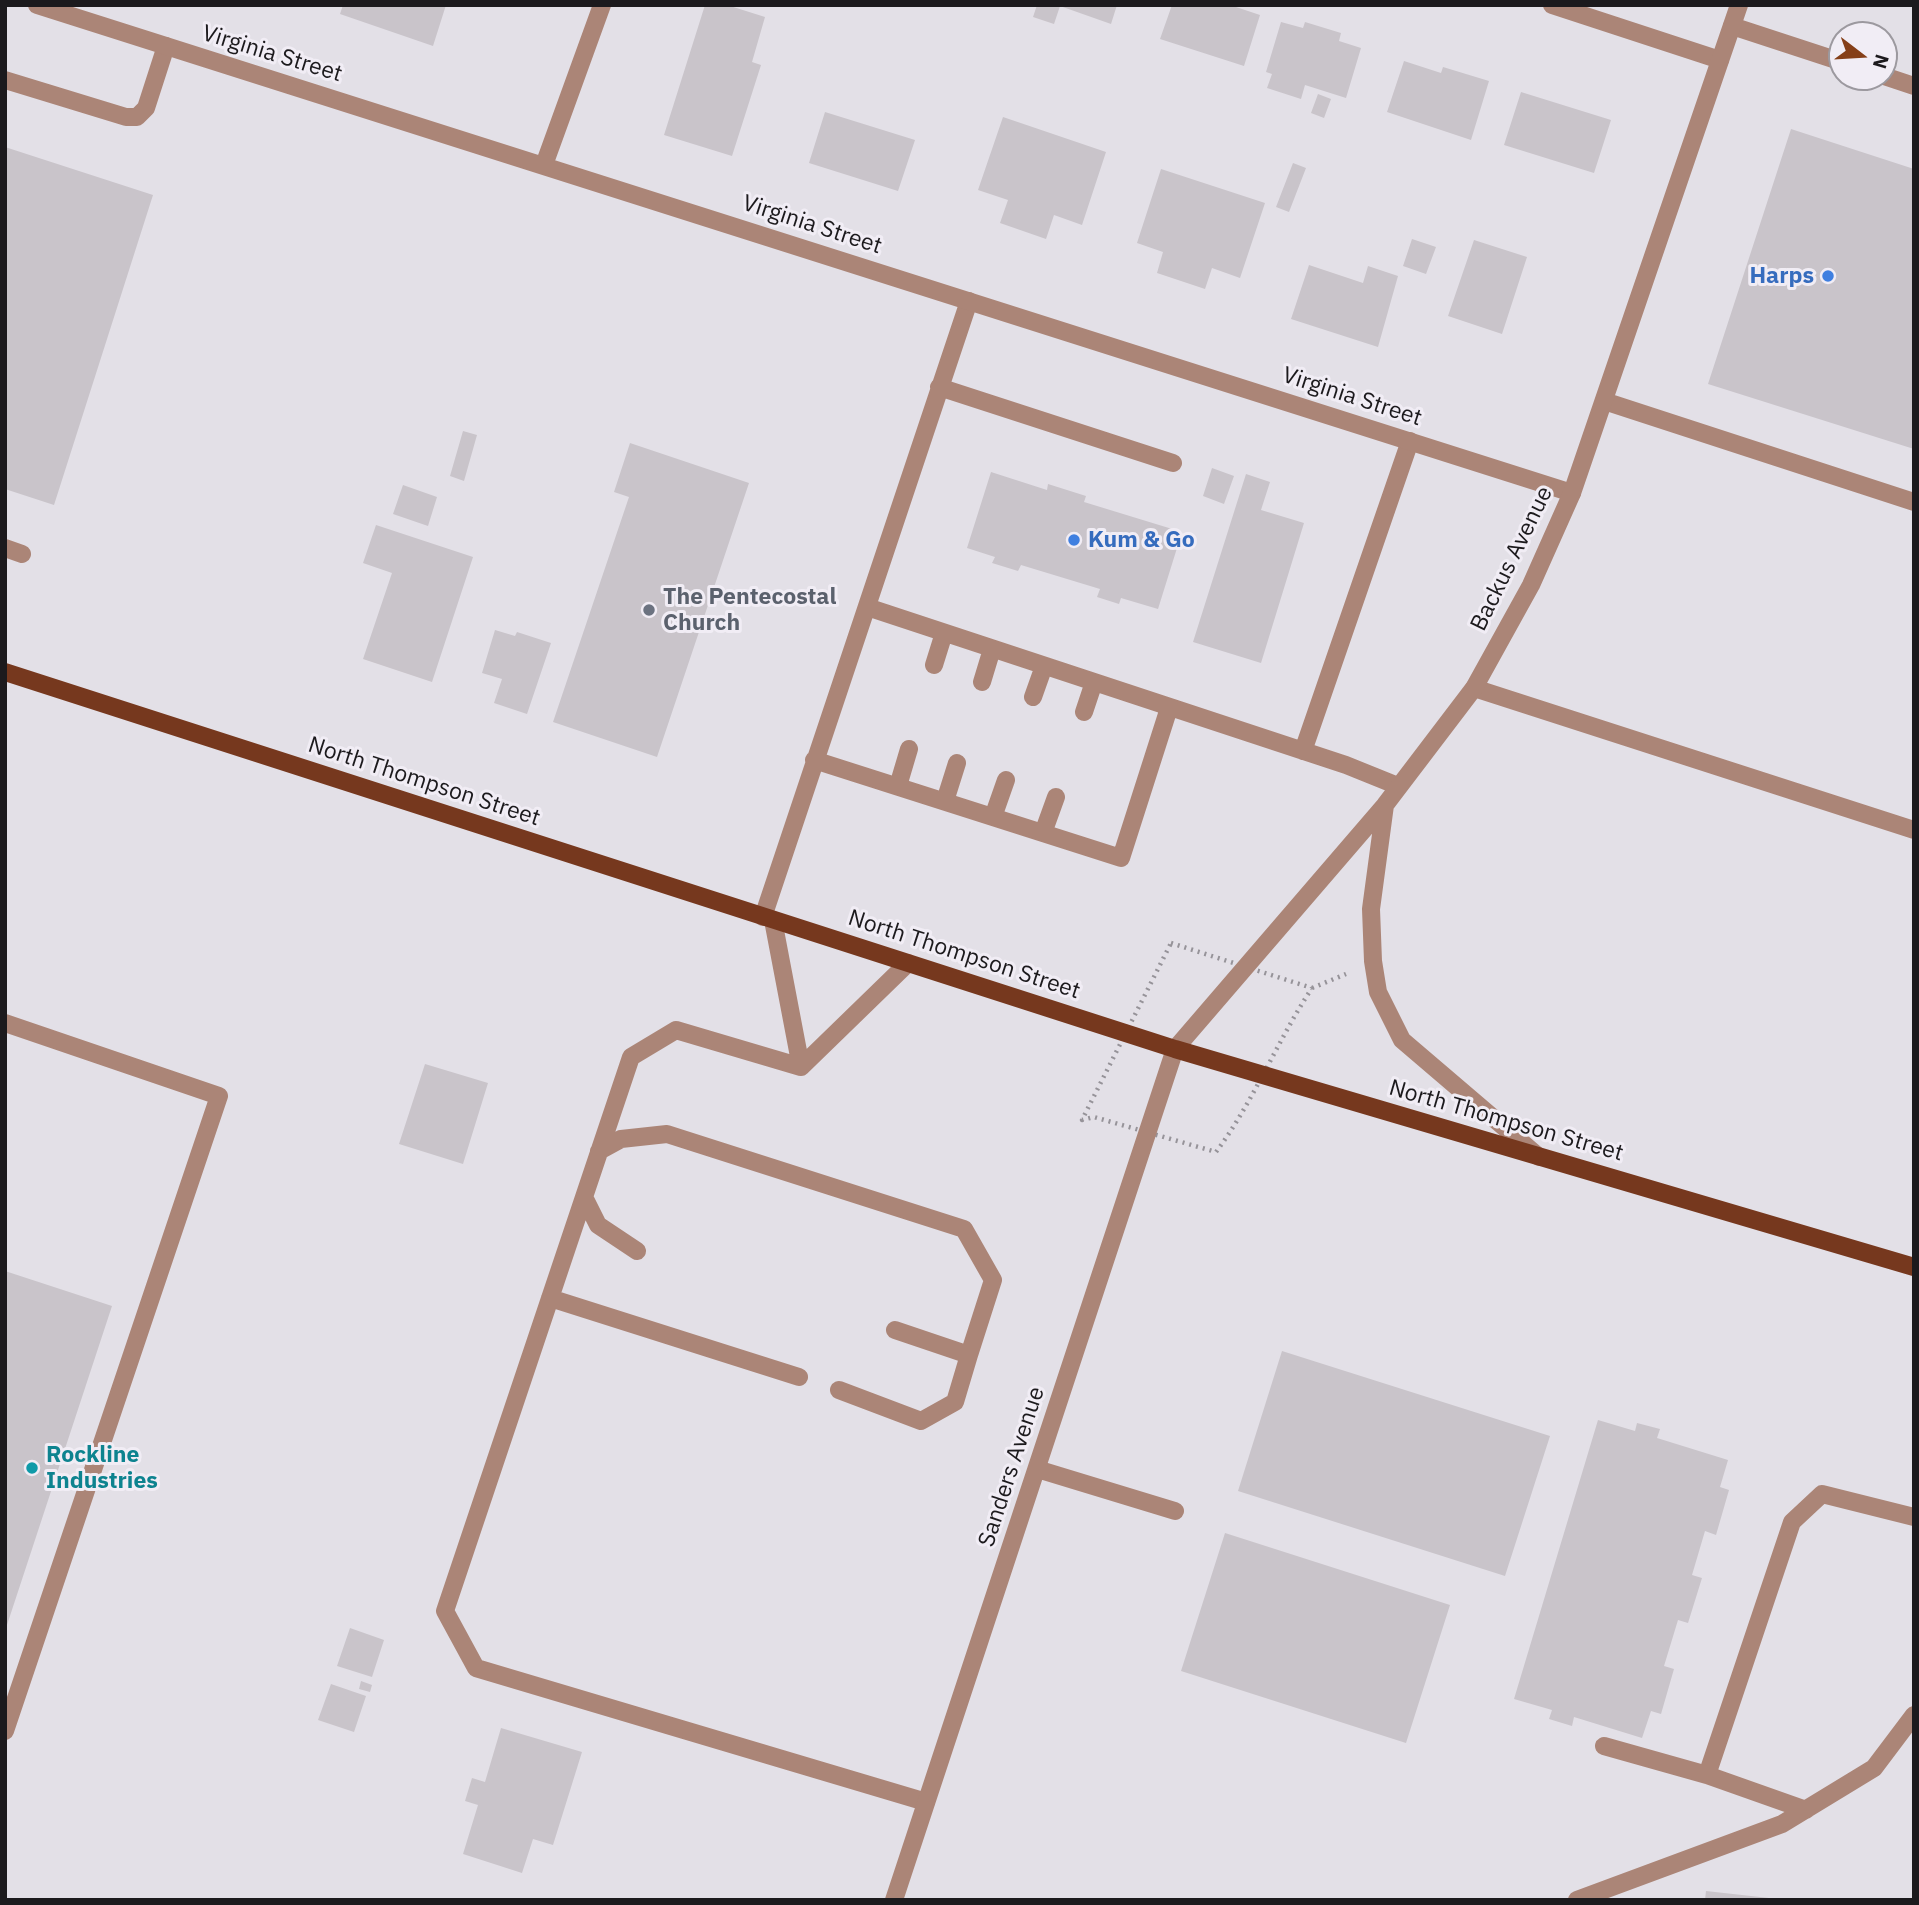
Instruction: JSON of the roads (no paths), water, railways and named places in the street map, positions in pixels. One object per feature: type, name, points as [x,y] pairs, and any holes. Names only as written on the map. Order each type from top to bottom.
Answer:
[{"type":"main road","name":"North Thompson Street","points":[[5,672],[1175,1049],[1914,1267]]},
{"type":"street","name":"Virginia Street","points":[[37,5],[1572,493]]},
{"type":"street","points":[[544,165],[602,5]]},
{"type":"street","points":[[1552,5],[1720,60]]},
{"type":"street","name":"Backus Avenue","points":[[1175,1049],[1385,804],[1474,688],[1531,584],[1572,493],[1739,5]]},
{"type":"street","points":[[1732,26],[1828,57]]},
{"type":"street","points":[[5,80],[126,117],[137,117],[146,108],[166,46]]},
{"type":"street","points":[[801,1067],[768,918],[814,760],[969,301]]},
{"type":"street","points":[[939,387],[1173,463]]},
{"type":"street","points":[[1604,401],[1914,502]]},
{"type":"street","points":[[1303,751],[1410,441]]},
{"type":"street","points":[[867,607],[1303,751],[1398,786]]},
{"type":"street","points":[[934,665],[944,633]]},
{"type":"street","points":[[982,682],[992,649]]},
{"type":"street","points":[[1033,697],[1044,666]]},
{"type":"street","points":[[1084,712],[1094,682]]},
{"type":"street","points":[[1474,688],[1914,830]]},
{"type":"street","points":[[814,760],[1121,858],[1170,708]]},
{"type":"street","points":[[898,786],[909,749]]},
{"type":"street","points":[[945,801],[957,763]]},
{"type":"street","points":[[993,817],[1006,780]]},
{"type":"street","points":[[1043,833],[1056,797]]},
{"type":"street","points":[[1385,804],[1371,909],[1373,961],[1378,992],[1402,1040],[1539,1157]]},
{"type":"street","points":[[801,1067],[908,963]]},
{"type":"street","points":[[5,1023],[219,1096],[5,1731]]},
{"type":"street","points":[[801,1067],[676,1030],[631,1057],[445,1611],[476,1668],[926,1802]]},
{"type":"street","name":"Sanders Avenue","points":[[894,1900],[1175,1049]]},
{"type":"street","points":[[599,1152],[621,1139],[667,1134],[964,1229],[993,1280],[955,1402],[921,1421],[839,1390]]},
{"type":"street","points":[[584,1196],[598,1225],[637,1251]]},
{"type":"street","points":[[550,1298],[799,1377]]},
{"type":"street","points":[[895,1330],[969,1354]]},
{"type":"street","points":[[1037,1469],[1175,1511]]},
{"type":"street","points":[[1707,1775],[1792,1522],[1822,1494],[1914,1517]]},
{"type":"street","points":[[1577,1900],[1782,1824],[1874,1768],[1914,1715]]},
{"type":"street","points":[[1604,1746],[1707,1775],[1806,1810]]},
{"type":"place","name":"Harps","points":[[1828,276]]},
{"type":"place","name":"Kum & Go","points":[[1074,540]]},
{"type":"place","name":"The Pentecostal Church","points":[[649,610]]},
{"type":"place","name":"Rockline Industries","points":[[32,1468]]}]
